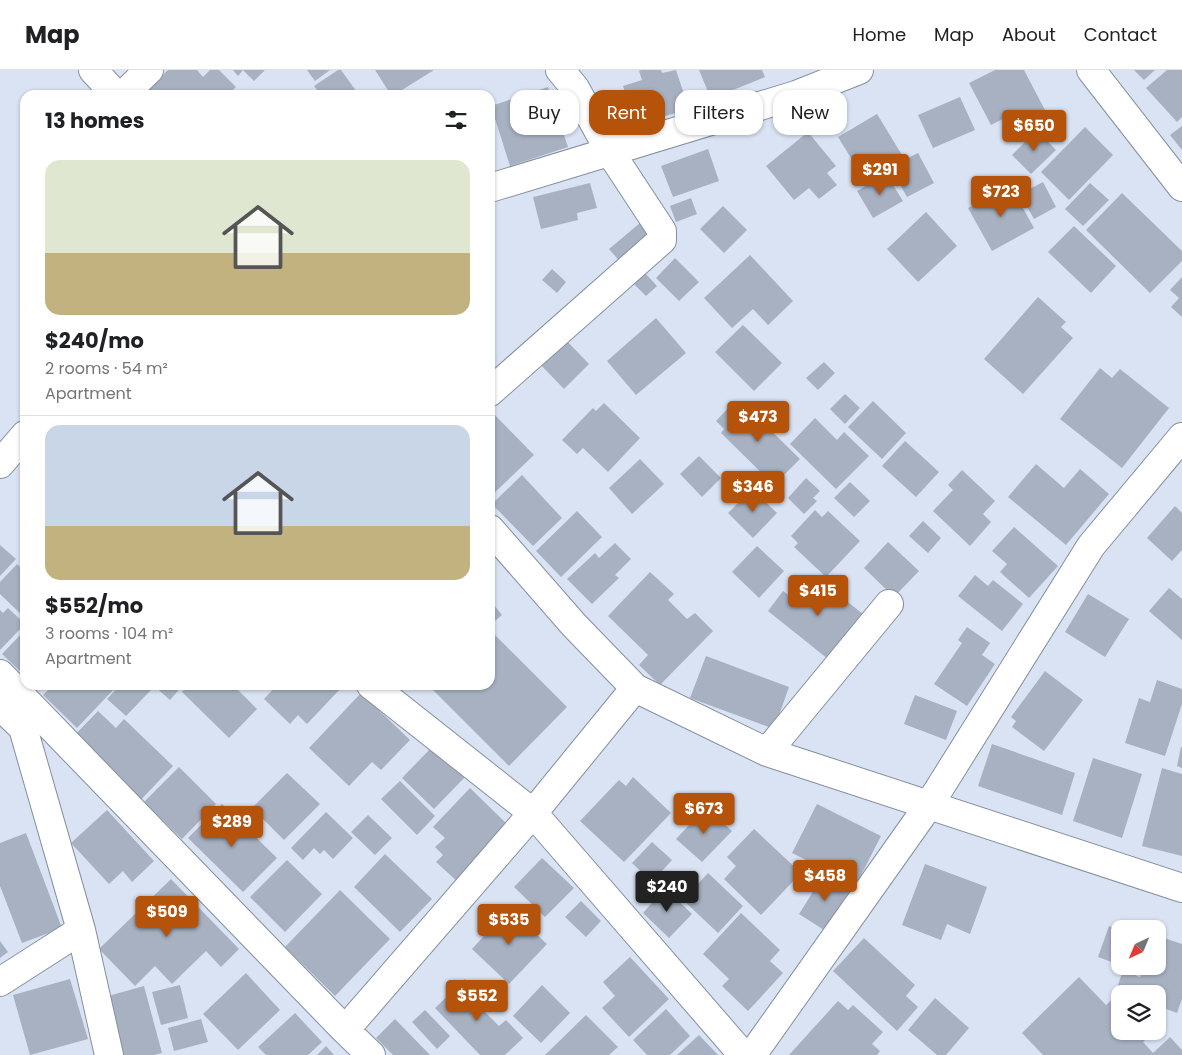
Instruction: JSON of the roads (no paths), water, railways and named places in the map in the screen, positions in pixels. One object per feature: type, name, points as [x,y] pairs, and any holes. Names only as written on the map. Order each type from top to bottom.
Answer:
[{"type":"street","points":[[93,70],[111,90]]},
{"type":"street","points":[[128,90],[149,70]]},
{"type":"street","points":[[495,388],[662,240],[662,232],[610,152],[575,88],[560,70]]},
{"type":"street","points":[[495,186],[796,95],[860,70]]},
{"type":"street","points":[[1091,70],[1182,187]]},
{"type":"street","points":[[752,1055],[928,805],[1091,546],[1182,437]]},
{"type":"street","points":[[0,464],[20,440]]},
{"type":"street","points":[[495,535],[574,625],[635,688],[767,752],[1182,888]]},
{"type":"street","points":[[767,752],[889,604]]},
{"type":"street","points":[[0,674],[371,1055]]},
{"type":"street","points":[[345,1030],[533,813],[635,688]]},
{"type":"street","points":[[377,690],[533,813],[743,1055]]},
{"type":"street","points":[[0,706],[23,728],[81,930],[109,1055]]},
{"type":"street","points":[[0,982],[81,930]]}]
